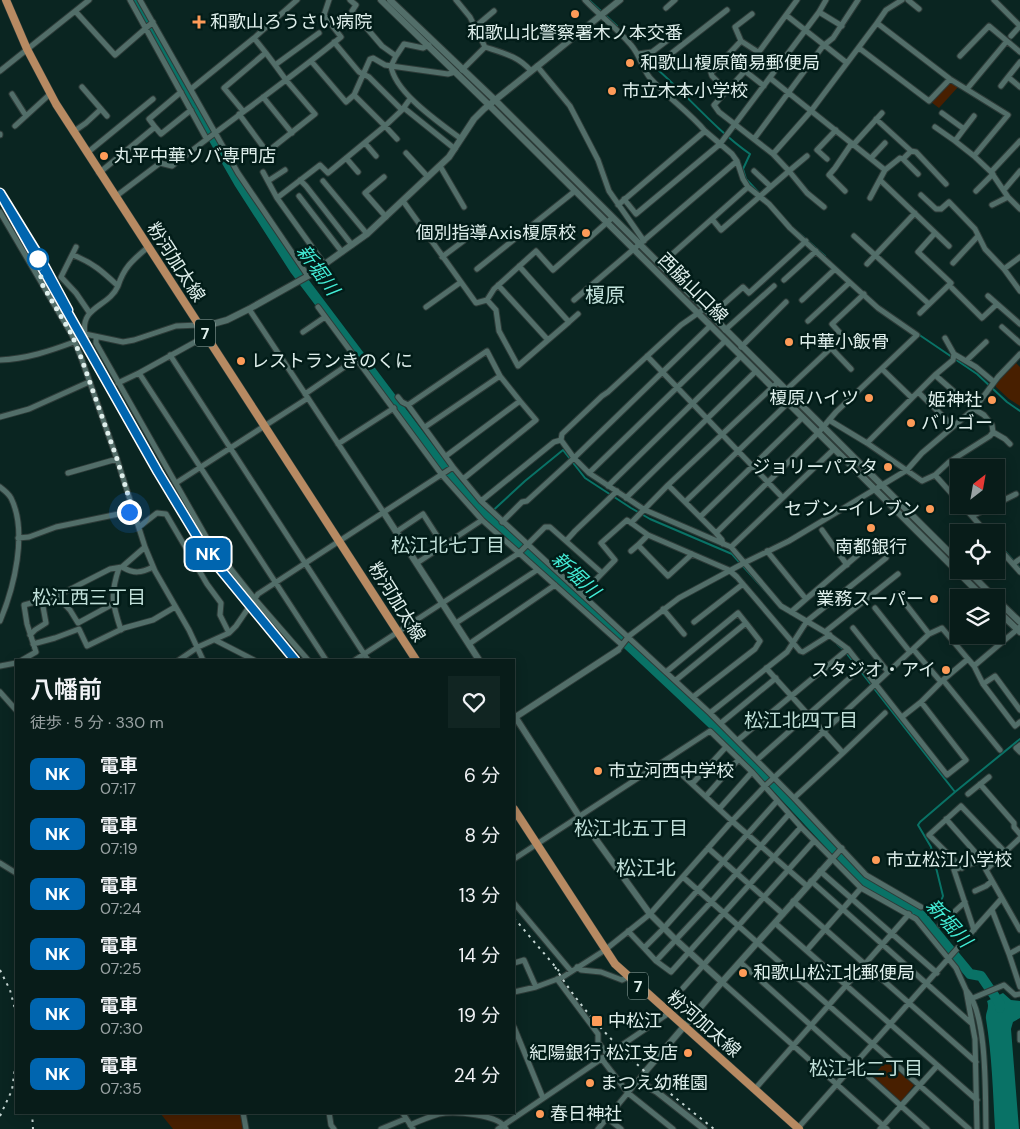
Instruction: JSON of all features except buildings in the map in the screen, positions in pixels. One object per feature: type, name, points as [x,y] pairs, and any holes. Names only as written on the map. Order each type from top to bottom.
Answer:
[{"type":"main road","name":"粉河加太線","points":[[6,0],[27,49],[50,94],[415,659]]},
{"type":"main road","name":"粉河加太線","points":[[515,811],[605,950],[628,977],[799,1129]]},
{"type":"street","points":[[0,71],[89,0]]},
{"type":"street","points":[[130,0],[191,110],[238,173],[308,277]]},
{"type":"street","points":[[140,0],[191,89],[210,135]]},
{"type":"street","points":[[191,89],[297,0]]},
{"type":"street","points":[[115,197],[160,162],[172,166],[210,135],[341,37],[324,15],[328,0]]},
{"type":"street","points":[[350,0],[356,5],[352,10],[382,46],[396,56]]},
{"type":"street","name":"西脇山口線","points":[[381,0],[462,70],[575,191],[660,265],[701,311],[710,326],[756,371],[775,386],[786,391],[834,449],[975,589]]},
{"type":"street","name":"西脇山口線","points":[[390,0],[455,72],[492,103],[610,220]]},
{"type":"street","points":[[456,0],[470,17],[485,46],[515,57],[534,69],[570,106],[598,160],[609,191],[639,245]]},
{"type":"street","points":[[585,0],[622,34],[638,54],[651,79],[694,119],[705,132],[732,154],[748,186],[761,195],[790,228],[849,283],[878,308],[917,335],[716,533]]},
{"type":"street","points":[[72,335],[85,334],[123,342],[176,326],[209,325],[227,320],[308,277],[367,234],[403,201],[440,166],[455,149],[474,119],[492,103],[620,0]]},
{"type":"street","points":[[666,8],[675,0]]},
{"type":"street","points":[[797,0],[745,71],[714,104],[719,112],[773,154],[807,193],[824,207]]},
{"type":"street","points":[[624,199],[636,214],[720,144],[826,0]]},
{"type":"street","points":[[754,139],[788,92],[842,26],[858,0]]},
{"type":"street","points":[[773,154],[811,111],[886,10],[902,0]]},
{"type":"street","points":[[908,0],[919,9]]},
{"type":"street","points":[[994,0],[1020,26],[1011,36]]},
{"type":"street","points":[[641,60],[659,63],[728,10]]},
{"type":"street","points":[[475,27],[494,11]]},
{"type":"street","points":[[76,12],[115,55],[153,22]]},
{"type":"street","points":[[819,12],[842,26]]},
{"type":"street","points":[[752,14],[735,27],[741,41],[758,52]]},
{"type":"street","points":[[786,15],[847,63]]},
{"type":"street","points":[[877,23],[950,78],[1008,115],[974,156]]},
{"type":"street","points":[[960,56],[989,26],[1020,52]]},
{"type":"street","points":[[275,65],[319,33]]},
{"type":"street","points":[[638,54],[652,52],[676,34]]},
{"type":"street","points":[[254,38],[315,114],[267,152],[224,88],[266,53]]},
{"type":"street","points":[[726,90],[711,73],[741,41]]},
{"type":"street","points":[[967,89],[1007,41]]},
{"type":"street","points":[[334,42],[359,72],[369,78],[403,109],[455,149]]},
{"type":"street","points":[[430,44],[423,48],[404,44],[391,66],[392,74],[410,98],[461,139]]},
{"type":"street","points":[[462,70],[485,46]]},
{"type":"street","points":[[859,48],[929,101],[950,78]]},
{"type":"street","points":[[311,61],[346,102],[354,95],[370,59],[373,58],[385,65],[448,74],[455,72]]},
{"type":"street","points":[[1001,86],[1020,62]]},
{"type":"street","points":[[745,71],[764,86]]},
{"type":"street","points":[[1008,77],[1020,87]]},
{"type":"street","points":[[770,78],[885,170]]},
{"type":"street","points":[[82,86],[107,116]]},
{"type":"street","points":[[181,92],[149,119],[161,134],[191,110]]},
{"type":"street","points":[[12,94],[26,116]]},
{"type":"street","points":[[15,126],[50,94]]},
{"type":"street","points":[[354,95],[397,139]]},
{"type":"street","points":[[263,96],[292,133]]},
{"type":"street","points":[[87,153],[153,98]]},
{"type":"street","points":[[277,198],[320,165],[328,173],[385,126],[403,109],[410,98]]},
{"type":"street","points":[[74,132],[101,108]]},
{"type":"street","points":[[845,191],[829,175],[853,143],[882,113]]},
{"type":"street","points":[[942,113],[964,129]]},
{"type":"street","points":[[955,141],[974,116]]},
{"type":"street","points":[[876,120],[911,151],[916,152],[946,184]]},
{"type":"street","points":[[100,173],[155,127]]},
{"type":"street","points":[[935,127],[974,156],[992,173],[1008,197],[1020,208]]},
{"type":"street","points":[[827,159],[817,150],[836,130]]},
{"type":"street","points":[[618,205],[705,132]]},
{"type":"street","points":[[976,190],[1020,140]]},
{"type":"street","points":[[364,143],[376,156]]},
{"type":"street","points":[[872,158],[885,144]]},
{"type":"street","points":[[870,198],[881,181],[885,170],[900,158],[903,159],[911,151]]},
{"type":"street","points":[[406,153],[428,177]]},
{"type":"street","points":[[712,220],[721,230],[807,156]]},
{"type":"street","points":[[346,158],[358,172]]},
{"type":"street","points":[[903,159],[918,174]]},
{"type":"street","points":[[574,300],[737,162]]},
{"type":"street","points":[[440,166],[464,207]]},
{"type":"street","points":[[268,181],[284,170]]},
{"type":"street","points":[[754,171],[770,186]]},
{"type":"street","points":[[1004,190],[1020,171]]},
{"type":"street","points":[[263,172],[277,198],[325,265]]},
{"type":"street","points":[[384,177],[365,193],[386,217]]},
{"type":"street","points":[[300,180],[352,245]]},
{"type":"street","points":[[323,181],[367,234]]},
{"type":"street","points":[[881,181],[949,246]]},
{"type":"street","points":[[660,265],[748,186]]},
{"type":"street","points":[[477,269],[575,191]]},
{"type":"street","points":[[921,195],[936,209],[941,209],[949,202],[974,229],[985,249],[1004,269],[1020,291]]},
{"type":"street","points":[[299,196],[342,252]]},
{"type":"street","points":[[992,205],[1008,197]]},
{"type":"street","points":[[403,201],[476,303],[487,300],[498,285],[536,251],[553,270],[610,220]]},
{"type":"street","points":[[0,212],[72,335],[117,459],[153,567],[198,647],[203,659]]},
{"type":"street","points":[[867,264],[915,213]]},
{"type":"street","points":[[920,313],[951,283],[918,252],[935,232]]},
{"type":"street","points":[[854,236],[929,304]]},
{"type":"street","points":[[952,263],[978,236]]},
{"type":"street","points":[[442,256],[466,239]]},
{"type":"street","points":[[710,316],[743,287],[749,292],[806,241]]},
{"type":"street","name":"西脇山口線","points":[[639,245],[701,311],[710,316],[725,330],[802,418],[820,430],[950,553]]},
{"type":"street","points":[[76,247],[61,277],[76,293],[89,312]]},
{"type":"street","points":[[85,334],[83,326],[89,312],[115,292],[122,272],[148,247]]},
{"type":"street","points":[[784,280],[816,251]]},
{"type":"street","points":[[73,255],[94,265],[118,286]]},
{"type":"street","points":[[1004,269],[1020,257]]},
{"type":"street","points":[[519,266],[568,322]]},
{"type":"street","points":[[802,300],[835,269]]},
{"type":"street","points":[[426,307],[461,282]]},
{"type":"street","points":[[808,321],[849,283]]},
{"type":"street","points":[[498,285],[548,340]]},
{"type":"street","points":[[725,330],[774,286]]},
{"type":"street","points":[[952,288],[982,318],[997,304]]},
{"type":"street","points":[[840,333],[832,324],[864,294]]},
{"type":"street","points":[[988,296],[1020,324]]},
{"type":"street","points":[[487,300],[496,310],[499,331],[518,366],[578,314]]},
{"type":"street","points":[[741,347],[786,302]]},
{"type":"street","points":[[318,307],[459,496],[482,520],[620,648]]},
{"type":"street","points":[[249,309],[478,659]]},
{"type":"street","points":[[701,311],[681,325],[562,434],[561,440],[574,458],[589,473],[616,492],[645,510],[731,548],[781,606],[828,634],[848,649],[947,776],[966,760],[921,702]]},
{"type":"street","points":[[303,332],[325,317]]},
{"type":"street","points":[[502,522],[574,458],[710,326]]},
{"type":"street","points":[[1002,327],[1020,343]]},
{"type":"street","points":[[118,383],[206,336]]},
{"type":"street","points":[[96,337],[96,343],[118,383],[208,540],[254,598],[307,659]]},
{"type":"street","points":[[867,442],[953,360],[953,355],[945,338]]},
{"type":"street","points":[[589,473],[725,340]]},
{"type":"street","points":[[0,360],[14,360],[48,352],[74,342]]},
{"type":"street","points":[[966,361],[986,342]]},
{"type":"street","points":[[786,391],[831,348],[851,369]]},
{"type":"street","points":[[408,405],[487,350],[500,376],[536,420],[462,479]]},
{"type":"street","points":[[515,716],[620,648],[629,636],[663,608],[729,570],[788,541],[906,470],[922,453],[974,409],[992,385],[1020,354]]},
{"type":"street","points":[[170,355],[366,657],[398,633],[519,553],[545,527],[550,527],[602,573]]},
{"type":"street","points":[[953,355],[966,361],[992,385]]},
{"type":"street","points":[[647,356],[782,497]]},
{"type":"street","points":[[608,486],[741,356]]},
{"type":"street","points":[[176,483],[265,426],[356,359]]},
{"type":"street","points":[[882,369],[912,398]]},
{"type":"street","points":[[626,498],[756,371]]},
{"type":"street","points":[[139,372],[325,659]]},
{"type":"street","points":[[425,428],[500,376]]},
{"type":"street","points":[[829,420],[867,442],[922,481],[935,475],[949,462],[990,436],[993,432],[992,425],[984,415],[974,409],[935,376]]},
{"type":"street","points":[[0,418],[29,409],[89,382]]},
{"type":"street","points":[[631,523],[668,485],[775,386]]},
{"type":"street","points":[[918,392],[953,426]]},
{"type":"street","points":[[398,397],[401,403],[408,405],[446,456],[452,468],[481,502],[629,636],[721,723],[758,759],[866,875],[921,907]]},
{"type":"street","points":[[446,456],[520,401]]},
{"type":"street","points":[[685,502],[788,403]]},
{"type":"street","points":[[338,444],[394,408]]},
{"type":"street","points":[[700,517],[802,418]]},
{"type":"street","points":[[993,432],[1010,444]]},
{"type":"street","points":[[481,502],[554,442],[561,440]]},
{"type":"street","points":[[731,548],[834,449]]},
{"type":"street","points":[[68,473],[117,459]]},
{"type":"street","points":[[180,659],[198,647],[229,633],[236,626],[254,598],[276,582],[452,468]]},
{"type":"street","points":[[935,475],[950,492]]},
{"type":"street","points":[[668,485],[716,533],[723,544]]},
{"type":"street","points":[[0,487],[10,497],[18,524],[14,573],[0,621]]},
{"type":"street","points":[[566,542],[616,492]]},
{"type":"street","points":[[1005,500],[1016,494]]},
{"type":"street","points":[[18,538],[29,537],[56,527],[133,511]]},
{"type":"street","points":[[139,528],[157,514],[166,514],[206,584],[221,603],[220,615],[229,633]]},
{"type":"street","points":[[396,532],[423,514],[443,545]]},
{"type":"street","points":[[978,514],[974,516],[980,524]]},
{"type":"street","points":[[417,563],[482,520]]},
{"type":"street","points":[[582,594],[615,560],[601,544],[627,520],[648,535],[729,570],[800,651],[803,652],[828,634],[898,574]]},
{"type":"street","points":[[822,530],[847,565]]},
{"type":"street","points":[[631,551],[648,535]]},
{"type":"street","points":[[791,612],[873,542]]},
{"type":"street","points":[[638,545],[668,576],[692,554]]},
{"type":"street","points":[[121,630],[112,604],[113,589],[120,568],[145,547]]},
{"type":"street","points":[[768,551],[806,599]]},
{"type":"street","points":[[1005,553],[1016,562],[1020,572]]},
{"type":"street","points":[[710,713],[787,652],[807,621],[886,558]]},
{"type":"street","points":[[24,659],[36,652],[30,635],[24,605],[57,596],[110,569],[120,568],[140,573],[153,567]]},
{"type":"street","points":[[456,623],[537,570]]},
{"type":"street","points":[[976,579],[987,589]]},
{"type":"street","points":[[694,622],[743,584]]},
{"type":"street","points":[[469,644],[555,586]]},
{"type":"street","points":[[898,594],[929,634]]},
{"type":"street","points":[[57,596],[70,610],[78,623],[112,604]]},
{"type":"street","points":[[30,635],[46,623],[42,601]]},
{"type":"street","points":[[33,644],[79,629],[87,646],[121,630],[153,620],[174,607]]},
{"type":"street","points":[[1005,607],[1020,622]]},
{"type":"street","points":[[663,608],[684,634]]},
{"type":"street","points":[[875,608],[911,651],[942,681],[1000,750]]},
{"type":"street","points":[[666,672],[738,614],[760,642],[754,649],[694,697]]},
{"type":"street","points":[[974,666],[1019,630],[1005,617]]},
{"type":"street","points":[[676,680],[746,623]]},
{"type":"street","points":[[853,628],[888,672]]},
{"type":"street","points":[[515,992],[536,987],[557,979],[577,968],[605,950],[650,914],[765,786],[929,634],[942,628],[974,666],[982,684],[1015,726],[1020,722]]},
{"type":"street","points":[[215,640],[252,659]]},
{"type":"street","points":[[738,740],[848,649]]},
{"type":"street","points":[[902,717],[968,658]]},
{"type":"street","points":[[0,662],[0,667],[15,662]]},
{"type":"street","points":[[758,759],[862,667]]},
{"type":"street","points":[[766,668],[843,752]]},
{"type":"street","points":[[982,684],[995,676],[1020,710]]},
{"type":"street","points":[[721,723],[776,678]]},
{"type":"street","points":[[0,692],[15,709]]},
{"type":"street","points":[[794,798],[886,713]]},
{"type":"street","points":[[515,719],[579,816],[650,914],[704,966],[838,1085],[883,1128],[937,1066]]},
{"type":"street","points":[[515,858],[710,731],[752,772],[814,841],[861,888],[916,919],[950,958],[966,990],[976,1062],[977,1129]]},
{"type":"street","points":[[1020,745],[1016,748],[1020,752]]},
{"type":"street","points":[[692,784],[726,747]]},
{"type":"street","points":[[706,796],[739,759]]},
{"type":"street","points":[[666,760],[774,858],[842,910],[971,1023]]},
{"type":"street","points":[[720,808],[752,772]]},
{"type":"street","points":[[968,794],[989,777]]},
{"type":"street","points":[[980,784],[1014,823],[1014,827],[1020,836],[986,870]]},
{"type":"street","points":[[644,948],[778,801]]},
{"type":"street","points":[[962,868],[929,835],[961,806],[1005,852]]},
{"type":"street","points":[[656,961],[789,814]]},
{"type":"street","points":[[946,820],[982,860],[1020,930]]},
{"type":"street","points":[[628,932],[656,961],[671,972],[801,827]]},
{"type":"street","points":[[683,988],[814,841]]},
{"type":"street","points":[[708,848],[783,914]]},
{"type":"street","points":[[598,1129],[683,1026],[842,848]]},
{"type":"street","points":[[974,930],[954,870],[982,860]]},
{"type":"street","points":[[0,862],[15,872]]},
{"type":"street","points":[[820,871],[937,973]]},
{"type":"street","points":[[683,877],[969,1129]]},
{"type":"street","points":[[974,891],[992,881]]},
{"type":"street","points":[[807,950],[861,888]]},
{"type":"street","points":[[799,1129],[1002,898]]},
{"type":"street","points":[[793,901],[976,1062]]},
{"type":"street","points":[[940,925],[965,902]]},
{"type":"street","points":[[515,907],[571,971]]},
{"type":"street","points":[[992,910],[1020,987]]},
{"type":"street","points":[[755,1089],[909,914]]},
{"type":"street","points":[[775,923],[977,1100]]},
{"type":"street","points":[[1009,954],[1020,948]]},
{"type":"street","points":[[515,963],[524,960],[536,987]]},
{"type":"street","points":[[740,962],[927,1129]]},
{"type":"street","points":[[577,968],[601,972],[622,980],[628,977]]},
{"type":"street","points":[[557,979],[598,1034],[598,1042],[607,1054]]},
{"type":"street","points":[[974,997],[1004,985],[1015,995],[1020,994]]},
{"type":"street","points":[[966,990],[974,997],[981,1036],[986,1129]]},
{"type":"street","points":[[498,1129],[505,1127],[543,1098],[669,1013]]},
{"type":"street","points":[[515,1029],[543,1098]]},
{"type":"street","points":[[1020,1033],[1020,1040]]},
{"type":"street","points":[[601,1058],[628,1093],[673,1129]]},
{"type":"street","points":[[638,1082],[657,1092],[704,1129]]},
{"type":"street","points":[[243,1114],[246,1129]]},
{"type":"street","points":[[329,1114],[331,1125],[334,1129]]},
{"type":"street","points":[[403,1114],[411,1127],[439,1114]]},
{"type":"street","points":[[463,1114],[490,1118],[505,1127]]},
{"type":"street","points":[[608,1118],[621,1129]]},
{"type":"street","points":[[380,1129],[405,1119]]},
{"type":"shaded area","points":[[947,84],[953,84],[958,87],[939,108],[931,102]]},
{"type":"shaded area","points":[[1016,363],[1020,367],[1020,406],[996,387],[996,384]]},
{"type":"shaded area","points":[[1003,993],[1011,1000],[1020,1001],[1020,1018],[1013,1022],[1011,1029],[1019,1129],[995,1129],[991,1060],[986,1017],[987,1001]]},
{"type":"shaded area","points":[[886,1061],[914,1085],[902,1101],[873,1076]]},
{"type":"shaded area","points":[[161,1114],[242,1114],[246,1129],[173,1129]]},
{"type":"waterway","name":"新堀川","points":[[134,0],[239,183],[295,270],[457,485],[487,516],[578,598],[758,767],[862,879],[922,916],[970,974],[981,976],[1000,1004],[1000,1008]]},
{"type":"waterway","points":[[589,0],[617,26]]},
{"type":"waterway","points":[[650,63],[724,133],[750,154],[743,169],[746,179],[760,194]]},
{"type":"waterway","points":[[799,233],[825,256]]},
{"type":"waterway","points":[[918,334],[977,374],[1007,402],[1020,411]]},
{"type":"waterway","points":[[487,516],[525,481],[563,450],[585,478],[631,508],[650,519],[732,554],[769,595]]},
{"type":"waterway","points":[[1005,551],[1020,568]]},
{"type":"waterway","points":[[837,644],[844,650],[955,792],[918,825],[931,847],[943,896],[941,901],[922,916]]},
{"type":"waterway","points":[[955,792],[1020,739]]},
{"type":"railway","points":[[0,193],[158,472],[207,553],[294,659]]},
{"type":"railway","points":[[515,919],[559,971]]},
{"type":"railway","points":[[555,967],[588,1014],[607,1035],[648,1074],[714,1129]]},
{"type":"railway","points":[[0,970],[10,990],[15,1009]]},
{"type":"railway","points":[[0,1116],[12,1090],[15,1068]]},
{"type":"railway","points":[[32,1114],[33,1129]]},
{"type":"train","name":"NK","points":[[68,310],[40,258],[0,193],[158,472],[207,553],[294,659]]},
{"type":"place","name":"和歌山北警察署木ノ本交番","points":[[575,14]]},
{"type":"place","name":"和歌山ろうさい病院","points":[[199,22]]},
{"type":"place","name":"和歌山榎原簡易郵便局","points":[[630,63]]},
{"type":"place","name":"市立木本小学校","points":[[612,91]]},
{"type":"place","name":"丸平中華ソバ専門店","points":[[104,156]]},
{"type":"place","name":"個別指導Axis榎原校","points":[[586,233]]},
{"type":"place","name":"中華小飯骨","points":[[789,342]]},
{"type":"place","name":"レストランきのくに","points":[[241,361]]},
{"type":"place","name":"榎原ハイツ","points":[[869,398]]},
{"type":"place","name":"姫神社","points":[[992,400]]},
{"type":"place","name":"バリゴー","points":[[911,423]]},
{"type":"place","name":"ジョリーパスタ","points":[[888,467]]},
{"type":"place","name":"セブン-イレブン","points":[[930,509]]},
{"type":"place","name":"南都銀行","points":[[871,528]]},
{"type":"place","name":"業務スーパー","points":[[934,599]]},
{"type":"place","name":"スタジオ・アイ","points":[[946,670]]},
{"type":"place","name":"市立河西中学校","points":[[598,771]]},
{"type":"place","name":"市立松江小学校","points":[[876,860]]},
{"type":"place","name":"和歌山松江北郵便局","points":[[743,973]]},
{"type":"place","name":"中松江","points":[[597,1021]]},
{"type":"place","name":"紀陽銀行 松江支店","points":[[688,1053]]},
{"type":"place","name":"まつえ幼稚園","points":[[590,1083]]},
{"type":"place","name":"春日神社","points":[[540,1114]]},
{"type":"district","name":"榎原","points":[[605,295]]},
{"type":"district","name":"松江北七丁目","points":[[448,545]]},
{"type":"district","name":"松江西三丁目","points":[[89,597]]},
{"type":"district","name":"松江北四丁目","points":[[801,720]]},
{"type":"district","name":"松江北五丁目","points":[[631,828]]},
{"type":"district","name":"松江北","points":[[646,868]]},
{"type":"district","name":"松江北二丁目","points":[[866,1068]]},
{"type":"route","points":[[38,259],[42,284],[72,335],[82,360],[117,459],[133,511],[129,512]]}]
